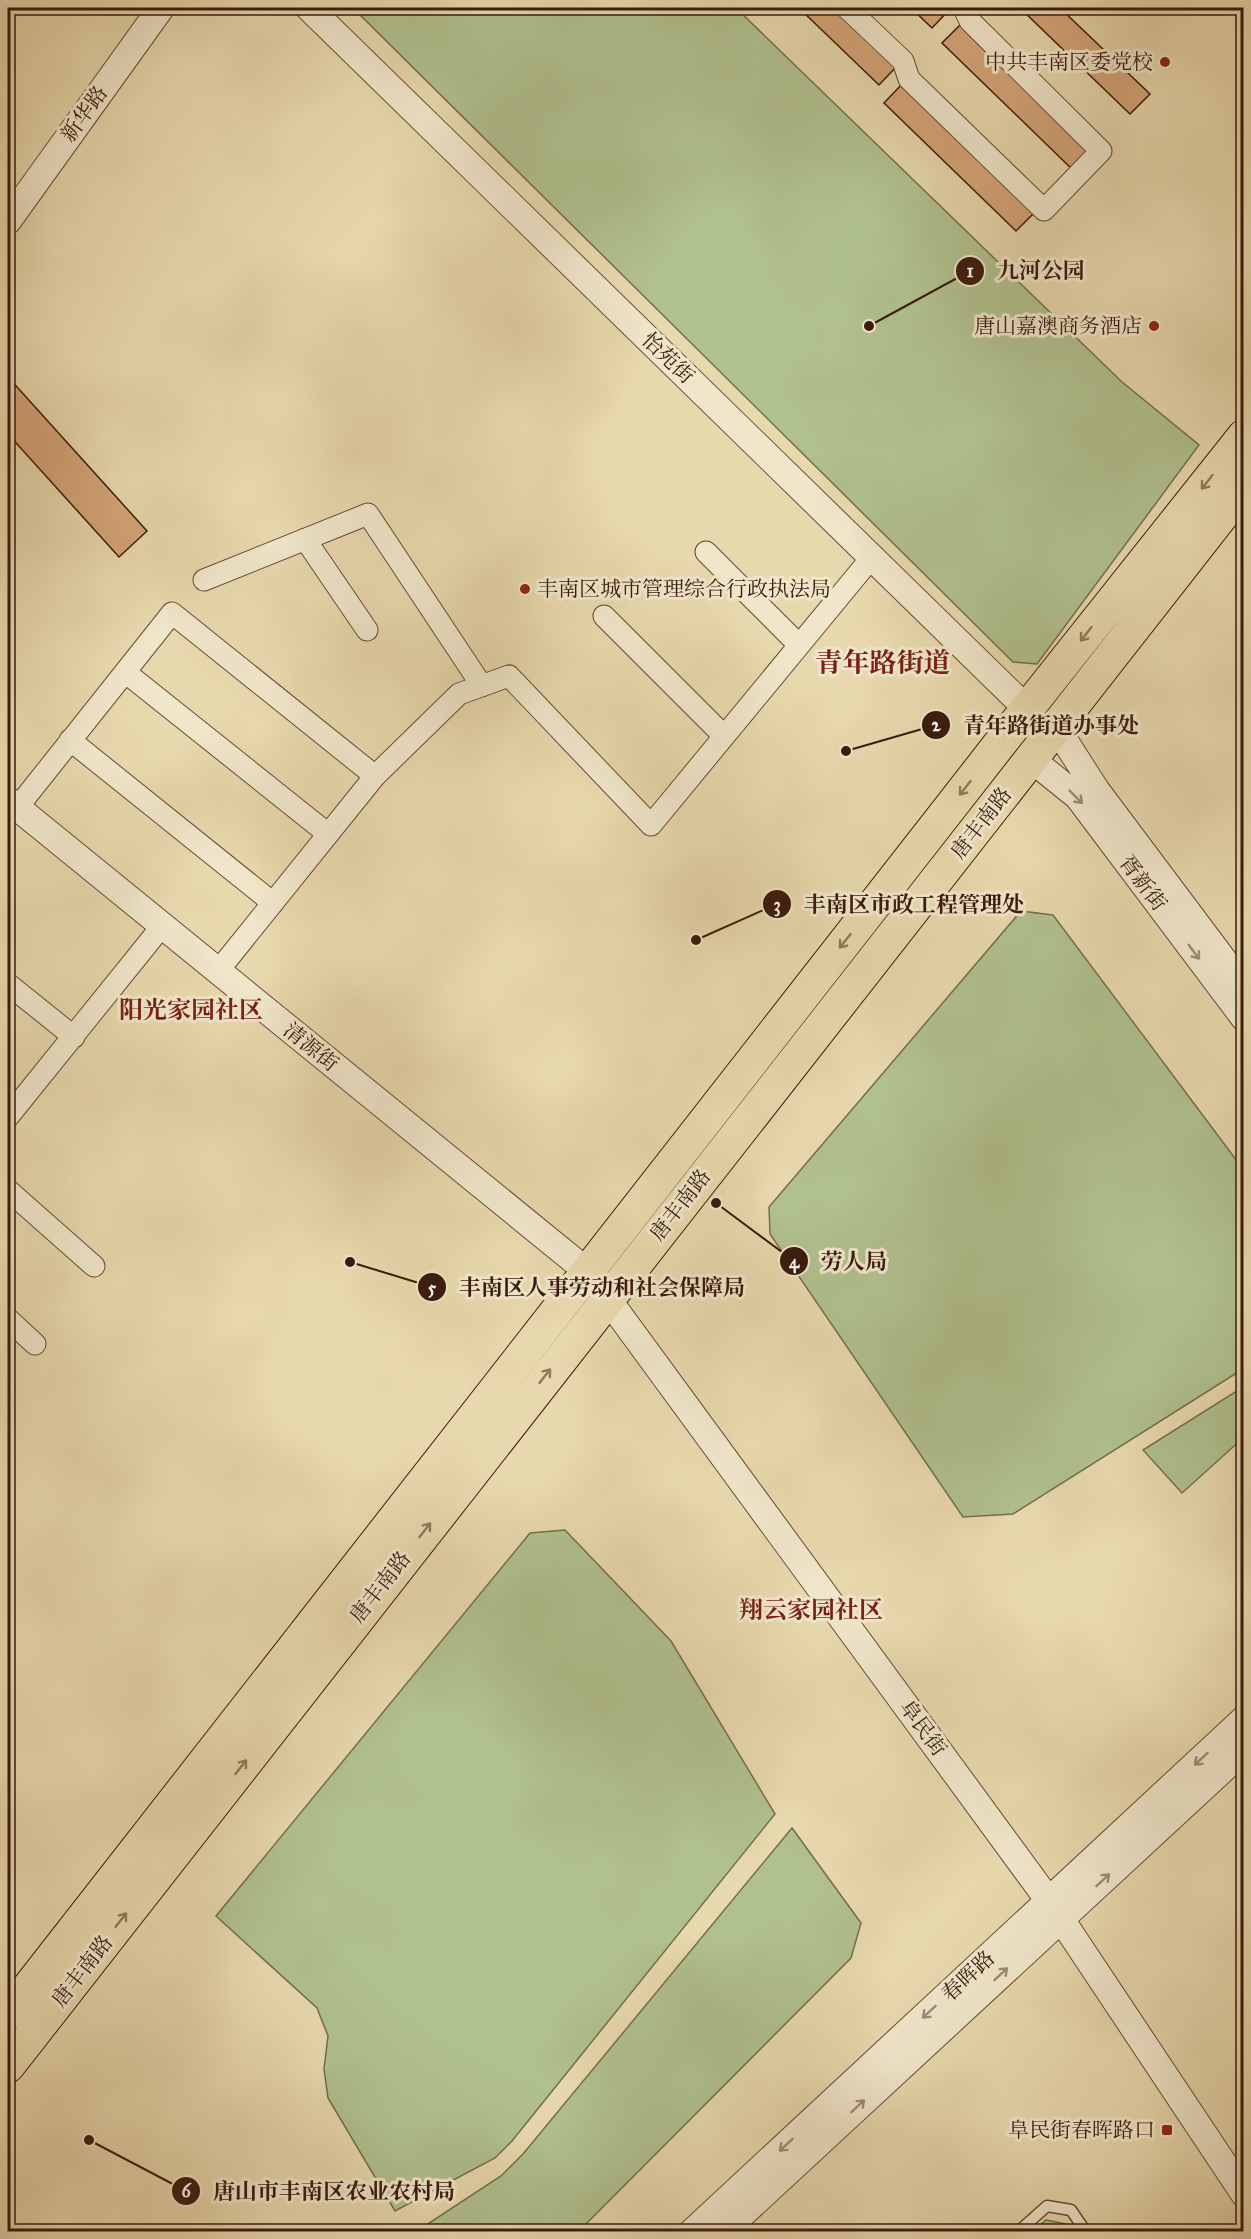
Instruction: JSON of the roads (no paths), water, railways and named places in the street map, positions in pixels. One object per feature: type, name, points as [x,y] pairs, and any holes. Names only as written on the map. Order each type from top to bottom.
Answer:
[{"type":"main road","name":"唐丰南路","points":[[8,2066],[598,1284],[1027,709],[1244,436]]},
{"type":"main road","name":"唐丰南路","points":[[8,2014],[598,1284],[1031,759],[1244,487]]},
{"type":"street","name":"新华路","points":[[8,221],[161,8]]},
{"type":"street","name":"怡苑街","points":[[309,8],[1027,709]]},
{"type":"street","points":[[847,8],[903,61],[909,80],[1044,210],[1101,151],[970,21],[964,8]]},
{"type":"street","points":[[204,580],[368,514],[482,686]]},
{"type":"street","points":[[305,539],[367,630]]},
{"type":"street","points":[[706,552],[799,645]]},
{"type":"street","points":[[218,971],[375,776],[459,694],[509,676],[651,825],[872,557]]},
{"type":"street","points":[[12,804],[70,740],[172,613],[375,776]]},
{"type":"street","points":[[604,616],[724,736]]},
{"type":"street","points":[[125,672],[328,834]]},
{"type":"street","name":"胥新街","points":[[1056,727],[1097,791],[1244,987]]},
{"type":"street","points":[[70,740],[273,903]]},
{"type":"street","name":"胥新街","points":[[1031,759],[1078,797],[1244,1018]]},
{"type":"street","name":"清源街","points":[[12,804],[598,1284]]},
{"type":"street","points":[[8,1118],[162,926]]},
{"type":"street","points":[[8,984],[74,1037]]},
{"type":"street","points":[[8,1190],[94,1266]]},
{"type":"street","name":"阜民街","points":[[598,1284],[1054,1910],[1244,2194]]},
{"type":"street","points":[[8,1319],[35,1344]]},
{"type":"street","name":"春晖路","points":[[723,2232],[1054,1910],[1244,1719]]},
{"type":"street","name":"春晖路","points":[[692,2232],[1054,1910],[1244,1750]]},
{"type":"lane","points":[[1018,2232],[1047,2206],[1071,2210],[1086,2232]]},
{"type":"place","name":"中共丰南区委党校","points":[[1165,62]]},
{"type":"place","name":"九河公园","points":[[869,326]]},
{"type":"place","name":"唐山嘉澳商务酒店","points":[[1154,326]]},
{"type":"place","name":"丰南区城市管理综合行政执法局","points":[[525,589]]},
{"type":"place","name":"青年路街道办事处","points":[[846,751]]},
{"type":"place","name":"丰南区市政工程管理处","points":[[696,940]]},
{"type":"place","name":"劳人局","points":[[716,1203]]},
{"type":"place","name":"丰南区人事劳动和社会保障局","points":[[350,1262]]},
{"type":"place","name":"阜民街春晖路口","points":[[1167,2130]]},
{"type":"place","name":"唐山市丰南区农业农村局","points":[[89,2140]]},
{"type":"district","name":"青年路街道","points":[[883,663]]},
{"type":"district","name":"阳光家园社区","points":[[191,1010]]},
{"type":"district","name":"翔云家园社区","points":[[811,1610]]}]
